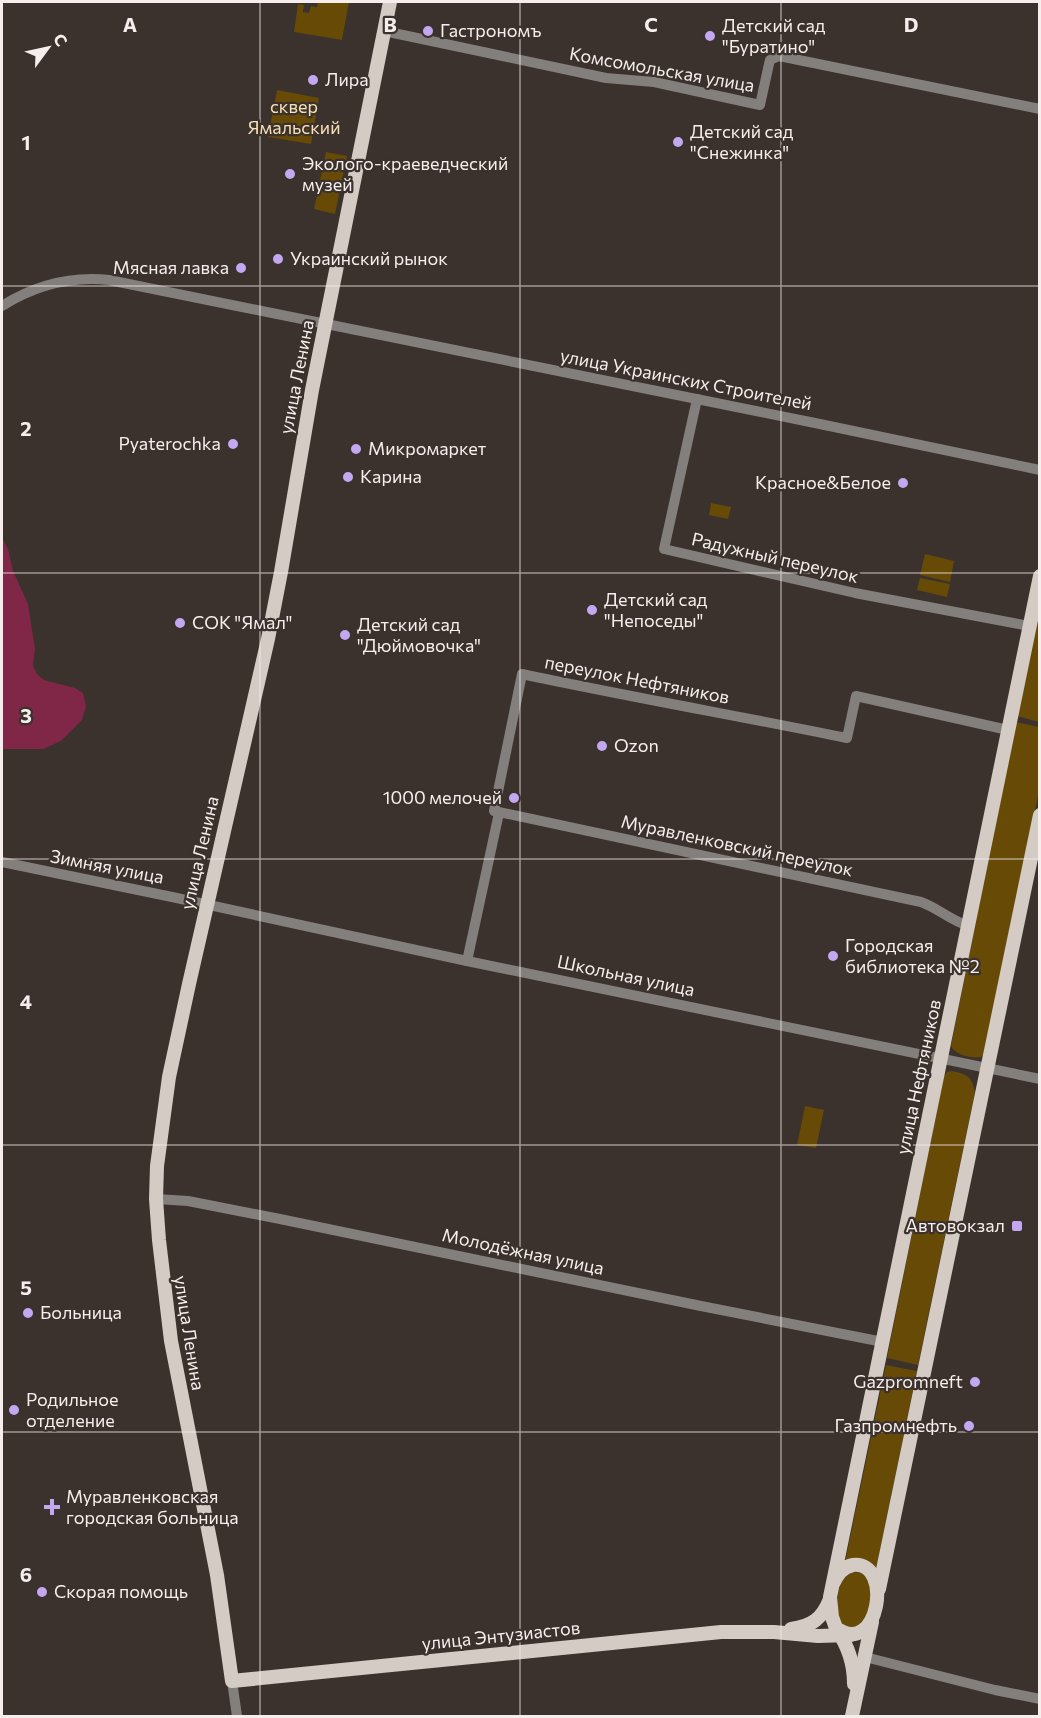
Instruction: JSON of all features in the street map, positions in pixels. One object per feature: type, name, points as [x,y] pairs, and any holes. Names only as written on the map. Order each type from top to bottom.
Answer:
[{"type":"main road","name":"улица Ленина","points":[[232,1681],[217,1575],[171,1341],[156,1199],[159,1138],[169,1077],[206,904],[268,639],[325,324],[390,2]]},
{"type":"main road","name":"улица Нефтяников","points":[[859,1659],[832,1617],[832,1590],[1040,576]]},
{"type":"main road","points":[[852,1716],[859,1659],[878,1594],[1040,815]]},
{"type":"main road","points":[[832,1590],[840,1571],[849,1566],[859,1566],[868,1570],[875,1578],[878,1594]]},
{"type":"main road","name":"улица Энтузиастов","points":[[774,1632],[808,1626],[822,1613],[832,1590]]},
{"type":"main road","points":[[842,1632],[856,1634],[864,1631],[874,1611]]},
{"type":"main road","name":"улица Энтузиастов","points":[[232,1681],[721,1632],[774,1632],[818,1636],[842,1632]]},
{"type":"main road","points":[[818,1636],[859,1659]]},
{"type":"street","name":"Комсомольская улица","points":[[384,31],[606,78],[654,82],[760,105],[769,64],[771,60],[779,56],[1040,109]]},
{"type":"street","name":"улица Украинских Строителей","points":[[2,306],[14,298],[39,288],[67,281],[96,279],[126,283],[1040,470]]},
{"type":"street","name":"Радужный переулок","points":[[697,399],[664,549],[820,586],[1029,626]]},
{"type":"street","name":"переулок Нефтяников","points":[[467,961],[522,674],[629,697],[671,703],[847,738],[856,696],[1008,730]]},
{"type":"street","name":"Муравленковский переулок","points":[[497,812],[921,902],[960,924],[969,926]]},
{"type":"street","name":"Зимняя улица","points":[[2,862],[206,904]]},
{"type":"street","name":"Школьная улица","points":[[206,904],[467,961],[1040,1079]]},
{"type":"street","name":"Молодёжная улица","points":[[156,1199],[188,1201],[280,1218],[883,1342]]},
{"type":"street","points":[[859,1659],[1040,1699]]},
{"type":"street","name":"улица Ленина","points":[[232,1681],[237,1716]]},
{"type":"green space","points":[[318,2],[349,2],[342,40],[294,32],[298,4],[304,5],[303,12],[309,13],[311,6],[317,7]]},
{"type":"green space","name":"сквер Ямальский","points":[[277,90],[319,98],[311,144],[268,137]]},
{"type":"green space","points":[[326,152],[347,156],[335,214],[314,209]]},
{"type":"green space","points":[[711,503],[731,507],[728,519],[709,515]]},
{"type":"green space","points":[[925,554],[954,561],[950,582],[920,575]]},
{"type":"green space","points":[[920,578],[950,584],[947,597],[917,590]]},
{"type":"green space","points":[[1039,606],[1039,722],[1017,716]]},
{"type":"green space","points":[[1016,722],[1039,727],[1039,791],[984,1054],[981,1057],[964,1056],[951,1046]]},
{"type":"green space","points":[[952,1071],[968,1077],[975,1092],[918,1365],[887,1358],[944,1076],[947,1072]]},
{"type":"green space","points":[[805,1106],[824,1110],[816,1148],[797,1145]]},
{"type":"green space","points":[[886,1365],[917,1371],[876,1569],[873,1566],[845,1562]]},
{"type":"green space","points":[[853,1572],[862,1573],[874,1587],[866,1621],[852,1629],[839,1622],[838,1594],[843,1581]]},
{"type":"shaded area","points":[[2,538],[8,549],[13,571],[28,604],[35,649],[33,666],[37,674],[44,680],[75,688],[83,693],[86,706],[82,720],[61,741],[43,749],[2,749]]},
{"type":"place","name":"Гастрономъ","points":[[428,31]]},
{"type":"place","name":"Детский сад \"Буратино\"","points":[[710,36]]},
{"type":"place","name":"Лира","points":[[313,80]]},
{"type":"place","name":"Детский сад \"Снежинка\"","points":[[678,142]]},
{"type":"place","name":"Эколого-краеведческий музей","points":[[290,174]]},
{"type":"place","name":"Украинский рынок","points":[[278,259]]},
{"type":"place","name":"Мясная лавка","points":[[241,268]]},
{"type":"place","name":"Pyaterochka","points":[[233,444]]},
{"type":"place","name":"Микромаркет","points":[[356,449]]},
{"type":"place","name":"Карина","points":[[348,477]]},
{"type":"place","name":"Красное&Белое","points":[[903,483]]},
{"type":"place","name":"Детский сад \"Непоседы\"","points":[[592,610]]},
{"type":"place","name":"СОК \"Ямал\"","points":[[180,623]]},
{"type":"place","name":"Детский сад \"Дюймовочка\"","points":[[345,635]]},
{"type":"place","name":"Ozon","points":[[602,746]]},
{"type":"place","name":"1000 мелочей","points":[[514,798]]},
{"type":"place","name":"Городская библиотека №2","points":[[833,956]]},
{"type":"place","name":"Автовокзал","points":[[1017,1226]]},
{"type":"place","name":"Больница","points":[[28,1313]]},
{"type":"place","name":"Gazpromneft","points":[[975,1382]]},
{"type":"place","name":"Родильное отделение","points":[[14,1410]]},
{"type":"place","name":"Газпромнефть","points":[[969,1426]]},
{"type":"place","name":"Муравленковская городская больница","points":[[52,1507]]},
{"type":"place","name":"Скорая помощь","points":[[42,1592]]}]
